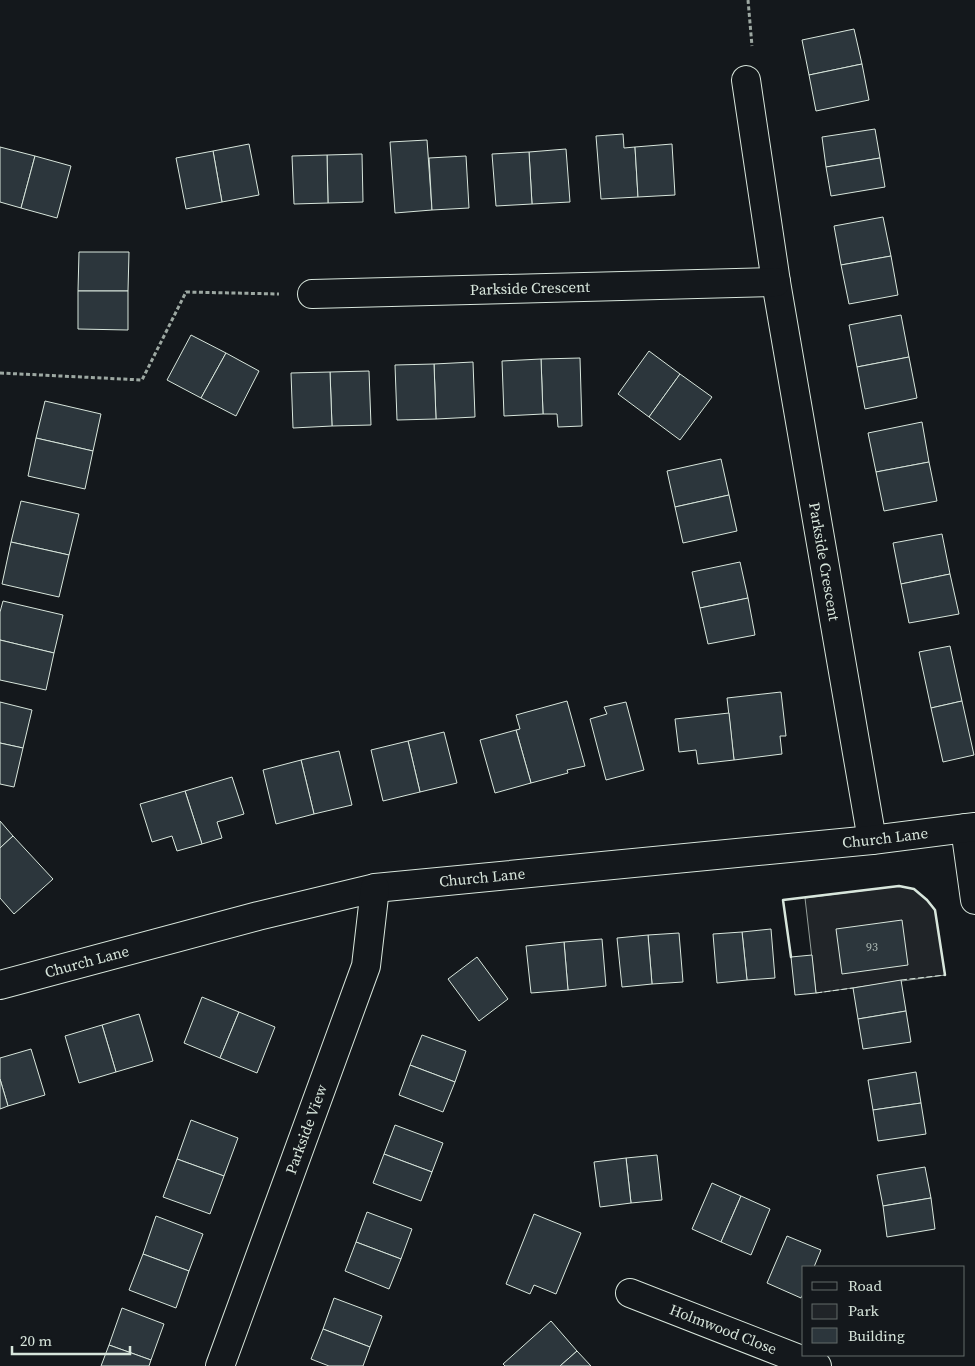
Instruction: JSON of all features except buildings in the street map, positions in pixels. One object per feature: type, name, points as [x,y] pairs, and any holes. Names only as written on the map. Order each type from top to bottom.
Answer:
[{"type":"street","name":"Parkside Crescent","points":[[746,80],[776,282],[872,840]]},
{"type":"street","name":"Parkside Crescent","points":[[312,294],[776,282]]},
{"type":"street","name":"Church Lane","points":[[0,985],[258,916],[375,888],[872,840],[970,828]]},
{"type":"street","points":[[970,828],[975,900]]},
{"type":"street","name":"Parkside View","points":[[220,1366],[366,966],[375,888]]},
{"type":"street","name":"Holmwood Close","points":[[630,1294],[817,1366]]},
{"type":"path","points":[[746,80],[753,55],[748,0]]},
{"type":"path","points":[[0,373],[142,380],[186,292],[312,294]]},
{"type":"green space","points":[[899,886],[914,889],[935,910],[945,975],[816,993],[805,898]]},
{"type":"fence","points":[[901,980],[945,975]]},
{"type":"fence","points":[[816,993],[853,988]]},
{"type":"wall","points":[[791,957],[783,900],[899,886],[914,889],[935,910],[945,975]]}]
